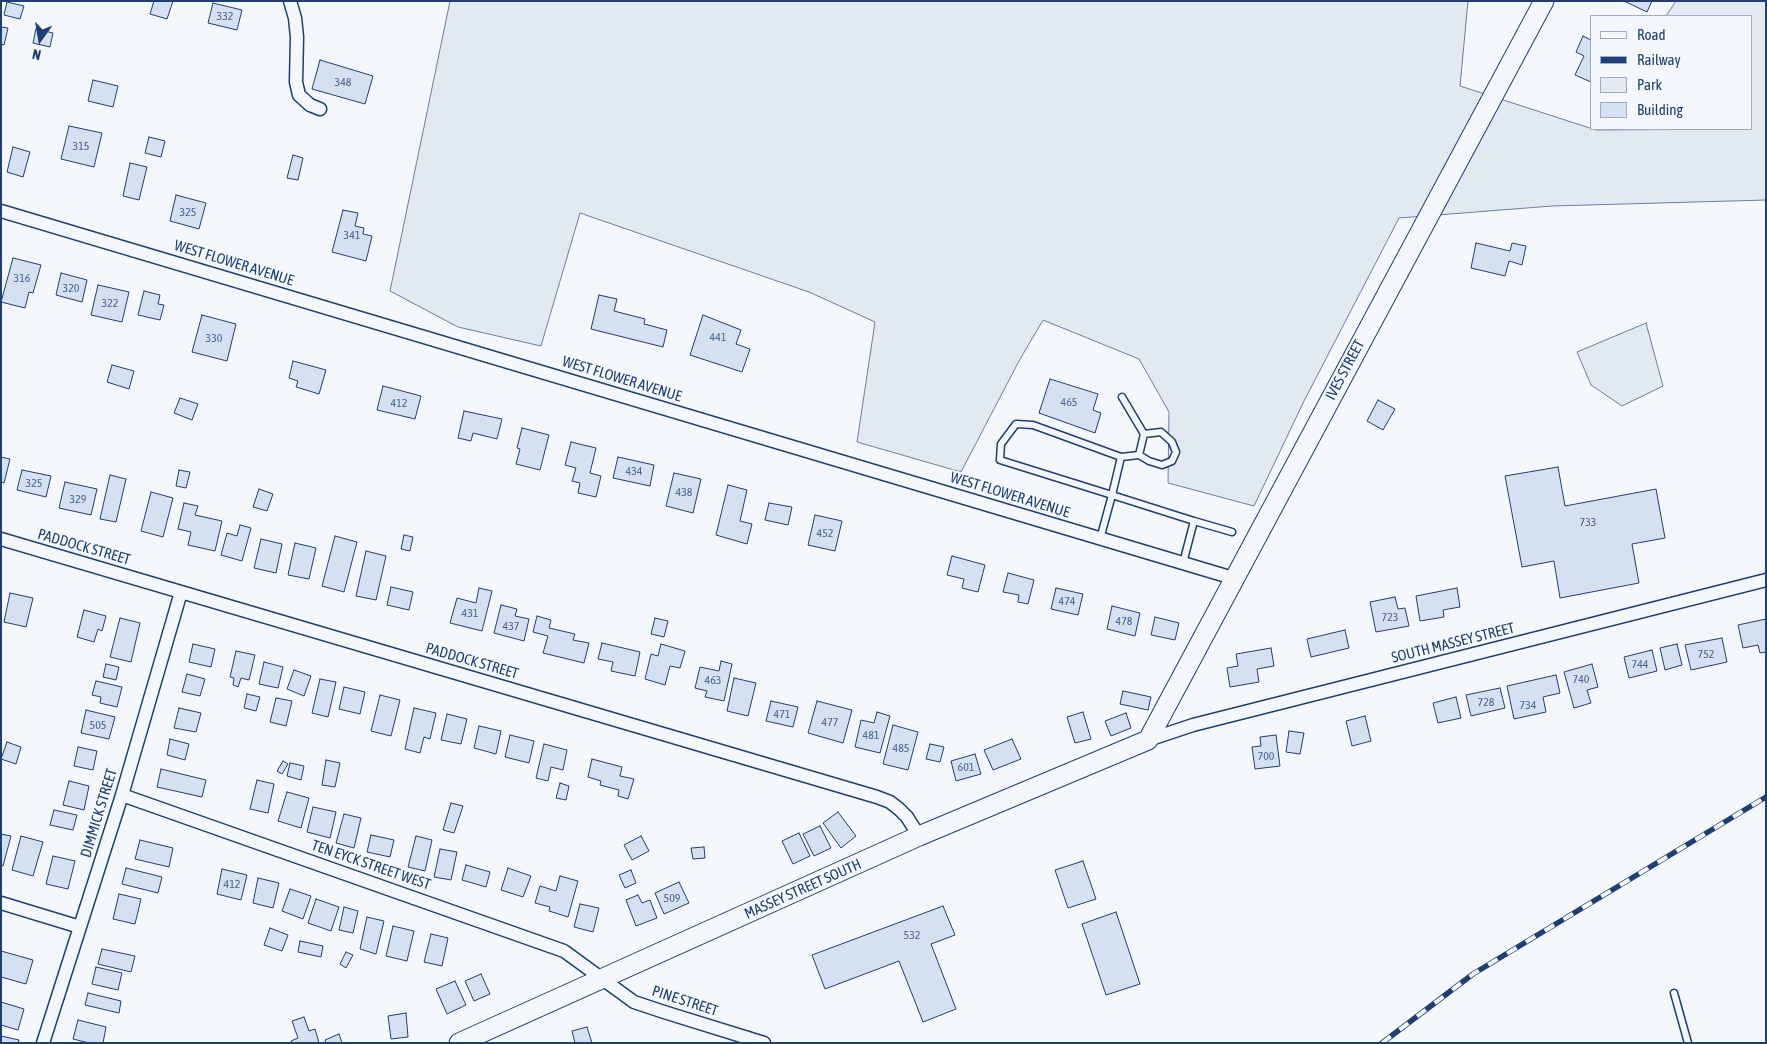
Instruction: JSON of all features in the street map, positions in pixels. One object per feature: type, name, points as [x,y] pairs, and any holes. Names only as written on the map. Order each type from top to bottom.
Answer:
[{"type":"street","points":[[290,1],[296,28],[296,82],[299,95],[310,105],[320,109]]},
{"type":"street","name":"IVES STREET","points":[[1148,740],[1544,1]]},
{"type":"street","name":"WEST FLOWER AVENUE","points":[[1,211],[1234,578]]},
{"type":"street","name":"PADDOCK STREET","points":[[1,540],[877,796],[899,808],[919,836]]},
{"type":"street","name":"SOUTH MASSEY STREET","points":[[1148,740],[1193,726],[1766,580]]},
{"type":"street","name":"DIMMICK STREET","points":[[43,1043],[122,795],[181,592]]},
{"type":"street","name":"MASSEY STREET SOUTH","points":[[459,1043],[919,836],[1148,740]]},
{"type":"street","name":"TEN EYCK STREET WEST","points":[[122,795],[564,951],[575,957],[602,979]]},
{"type":"street","points":[[1,903],[80,927]]},
{"type":"street","name":"PINE STREET","points":[[602,979],[634,1002],[764,1043]]},
{"type":"lane","points":[[1122,397],[1144,434],[1139,455]]},
{"type":"lane","points":[[1144,434],[1161,432],[1172,442],[1176,452],[1172,461],[1162,465],[1149,461],[1139,455],[1121,457],[1033,425],[1016,424],[1001,444],[1000,460],[1232,532]]},
{"type":"lane","points":[[1100,539],[1121,457]]},
{"type":"lane","points":[[1184,563],[1194,521]]},
{"type":"lane","points":[[1674,993],[1688,1043]]},
{"type":"green space","points":[[450,1],[1468,1],[1460,86],[1590,128],[1590,130],[1752,130],[1752,15],[1667,15],[1676,1],[1766,1],[1766,200],[1552,206],[1399,218],[1304,401],[1254,506],[1168,483],[1169,412],[1139,359],[1043,320],[1019,361],[961,472],[857,442],[875,322],[809,292],[580,213],[541,346],[458,327],[390,291]]},
{"type":"green space","points":[[1646,323],[1663,386],[1622,406],[1591,385],[1577,352]]},
{"type":"building","points":[[154,1],[173,1],[167,19],[150,14]]},
{"type":"building","points":[[1624,1],[1652,1],[1647,12]]},
{"type":"building","points":[[7,2],[24,6],[20,19],[4,15]]},
{"type":"building","points":[[213,3],[242,10],[237,30],[208,23]]},
{"type":"building","points":[[1,27],[8,28],[4,45],[1,44]]},
{"type":"building","points":[[36,29],[53,33],[50,47],[33,43]]},
{"type":"building","points":[[1583,36],[1590,40],[1590,82],[1575,75],[1584,56],[1576,52]]},
{"type":"building","points":[[320,60],[373,76],[365,104],[312,89]]},
{"type":"building","points":[[93,80],[118,86],[113,107],[88,101]]},
{"type":"building","points":[[69,126],[102,133],[94,167],[61,159]]},
{"type":"building","points":[[149,137],[165,141],[161,157],[145,153]]},
{"type":"building","points":[[13,147],[30,152],[23,177],[7,172]]},
{"type":"building","points":[[293,155],[303,158],[298,180],[287,178]]},
{"type":"building","points":[[130,163],[147,167],[139,200],[123,196]]},
{"type":"building","points":[[176,195],[206,203],[199,229],[170,221]]},
{"type":"building","points":[[343,210],[358,213],[355,226],[364,228],[363,234],[372,236],[366,261],[332,252]]},
{"type":"building","points":[[1476,243],[1510,251],[1512,243],[1526,246],[1522,265],[1509,261],[1505,276],[1471,268]]},
{"type":"building","points":[[13,258],[41,265],[33,293],[29,292],[25,308],[1,302]]},
{"type":"building","points":[[61,273],[87,280],[82,302],[56,295]]},
{"type":"building","points":[[98,285],[129,292],[122,322],[91,315]]},
{"type":"building","points":[[144,291],[160,295],[158,304],[164,305],[160,320],[138,315]]},
{"type":"building","points":[[599,295],[617,299],[614,311],[645,319],[644,324],[667,330],[663,347],[591,329]]},
{"type":"building","points":[[202,315],[236,324],[227,361],[192,352]]},
{"type":"building","points":[[703,315],[741,330],[736,344],[750,349],[742,372],[690,355]]},
{"type":"building","points":[[293,361],[326,370],[319,394],[296,387],[298,381],[289,378]]},
{"type":"building","points":[[112,365],[134,371],[129,389],[107,382]]},
{"type":"building","points":[[1050,379],[1098,394],[1093,410],[1101,413],[1095,433],[1039,413]]},
{"type":"building","points":[[383,386],[421,396],[415,419],[377,410]]},
{"type":"building","points":[[180,398],[198,404],[192,420],[174,413]]},
{"type":"building","points":[[1378,400],[1395,409],[1383,430],[1367,421]]},
{"type":"building","points":[[464,411],[502,419],[497,439],[473,433],[471,441],[458,438]]},
{"type":"building","points":[[522,428],[549,435],[540,470],[516,464],[520,449],[517,448]]},
{"type":"building","points":[[571,442],[596,448],[590,473],[601,476],[596,497],[578,493],[580,483],[572,481],[576,468],[565,465]]},
{"type":"building","points":[[1,457],[10,459],[4,483],[1,482]]},
{"type":"building","points":[[618,457],[654,465],[650,486],[613,478]]},
{"type":"building","points":[[1558,467],[1565,506],[1656,489],[1665,538],[1632,544],[1639,583],[1560,598],[1554,561],[1522,567],[1505,476]]},
{"type":"building","points":[[22,470],[51,476],[46,497],[17,490]]},
{"type":"building","points":[[179,470],[190,472],[186,488],[176,486]]},
{"type":"building","points":[[674,473],[701,479],[693,513],[666,506]]},
{"type":"building","points":[[110,475],[126,479],[116,522],[100,519]]},
{"type":"building","points":[[65,482],[97,489],[91,515],[59,508]]},
{"type":"building","points":[[728,485],[747,490],[740,521],[752,524],[747,544],[716,535]]},
{"type":"building","points":[[259,489],[273,494],[267,511],[253,507]]},
{"type":"building","points":[[151,492],[173,498],[163,537],[141,531]]},
{"type":"building","points":[[184,503],[198,506],[195,515],[222,521],[215,551],[188,545],[191,532],[178,529]]},
{"type":"building","points":[[769,503],[792,507],[788,525],[765,520]]},
{"type":"building","points":[[815,515],[842,521],[835,551],[808,545]]},
{"type":"building","points":[[240,525],[251,528],[242,561],[221,555],[227,533],[237,536]]},
{"type":"building","points":[[404,535],[413,537],[410,551],[401,549]]},
{"type":"building","points":[[335,536],[357,542],[344,592],[322,586]]},
{"type":"building","points":[[261,539],[282,544],[276,573],[254,568]]},
{"type":"building","points":[[295,543],[316,548],[309,579],[288,575]]},
{"type":"building","points":[[366,551],[386,556],[376,600],[356,596]]},
{"type":"building","points":[[952,556],[985,565],[978,592],[962,588],[964,579],[947,575]]},
{"type":"building","points":[[1008,573],[1034,580],[1028,604],[1018,602],[1019,595],[1003,592]]},
{"type":"building","points":[[391,587],[413,592],[409,610],[387,605]]},
{"type":"building","points":[[479,588],[492,591],[482,631],[450,623],[457,598],[476,603]]},
{"type":"building","points":[[1056,588],[1083,594],[1078,615],[1051,609]]},
{"type":"building","points":[[1457,588],[1460,607],[1443,610],[1444,617],[1420,621],[1416,596]]},
{"type":"building","points":[[10,593],[33,598],[26,627],[4,622]]},
{"type":"building","points":[[1395,597],[1398,609],[1405,608],[1409,626],[1376,632],[1370,602]]},
{"type":"building","points":[[501,605],[517,609],[515,616],[529,619],[524,641],[494,633]]},
{"type":"building","points":[[1112,606],[1140,613],[1135,636],[1107,629]]},
{"type":"building","points":[[84,610],[106,616],[102,631],[98,629],[94,642],[77,637]]},
{"type":"building","points":[[537,616],[551,620],[549,628],[575,634],[573,640],[589,643],[584,663],[543,653],[548,636],[533,632]]},
{"type":"building","points":[[1155,617],[1179,623],[1175,640],[1151,635]]},
{"type":"building","points":[[120,618],[140,623],[131,662],[110,657]]},
{"type":"building","points":[[655,618],[668,621],[664,637],[651,634]]},
{"type":"building","points":[[1766,619],[1766,652],[1760,653],[1758,645],[1743,648],[1738,625]]},
{"type":"building","points":[[1345,630],[1349,648],[1311,657],[1307,639]]},
{"type":"building","points":[[1722,638],[1727,662],[1691,670],[1685,645]]},
{"type":"building","points":[[602,643],[640,652],[635,676],[611,671],[613,662],[598,659]]},
{"type":"building","points":[[193,644],[215,649],[211,667],[189,662]]},
{"type":"building","points":[[661,644],[685,651],[680,668],[670,666],[665,685],[645,679],[651,654],[658,656]]},
{"type":"building","points":[[1677,644],[1682,665],[1665,670],[1660,648]]},
{"type":"building","points":[[1271,648],[1274,666],[1257,669],[1259,682],[1230,687],[1227,668],[1238,666],[1236,654]]},
{"type":"building","points":[[1652,650],[1657,671],[1629,678],[1624,657]]},
{"type":"building","points":[[236,651],[255,655],[249,680],[241,678],[238,687],[233,685],[234,678],[230,677]]},
{"type":"building","points":[[721,661],[732,664],[724,701],[705,697],[707,691],[695,688],[700,667],[719,671]]},
{"type":"building","points":[[264,662],[283,667],[278,688],[259,684]]},
{"type":"building","points":[[106,664],[119,667],[116,680],[103,677]]},
{"type":"building","points":[[1592,664],[1598,687],[1587,690],[1591,703],[1574,708],[1564,672]]},
{"type":"building","points":[[294,670],[311,676],[304,696],[287,689]]},
{"type":"building","points":[[187,674],[205,679],[200,696],[182,692]]},
{"type":"building","points":[[1556,675],[1560,693],[1543,697],[1546,712],[1514,719],[1507,686]]},
{"type":"building","points":[[734,678],[756,683],[748,716],[727,711]]},
{"type":"building","points":[[320,679],[336,682],[328,717],[312,713]]},
{"type":"building","points":[[96,681],[122,687],[117,707],[100,703],[101,697],[92,695]]},
{"type":"building","points":[[344,687],[365,692],[360,714],[339,709]]},
{"type":"building","points":[[1500,688],[1505,708],[1471,716],[1466,695]]},
{"type":"building","points":[[1123,691],[1151,697],[1148,710],[1120,704]]},
{"type":"building","points":[[247,694],[260,697],[256,711],[244,708]]},
{"type":"building","points":[[380,695],[400,700],[391,736],[371,731]]},
{"type":"building","points":[[1456,697],[1461,718],[1438,723],[1433,703]]},
{"type":"building","points":[[276,698],[292,701],[286,726],[270,722]]},
{"type":"building","points":[[771,701],[798,707],[793,727],[766,721]]},
{"type":"building","points":[[817,701],[852,710],[843,743],[808,733]]},
{"type":"building","points":[[179,708],[201,713],[196,732],[174,728]]},
{"type":"building","points":[[414,708],[436,713],[430,739],[424,737],[420,753],[405,749]]},
{"type":"building","points":[[86,710],[115,717],[109,739],[81,733]]},
{"type":"building","points":[[877,712],[890,716],[880,753],[855,747],[861,720],[874,723]]},
{"type":"building","points":[[1083,712],[1091,739],[1075,743],[1067,717]]},
{"type":"building","points":[[1126,713],[1131,728],[1111,736],[1105,721]]},
{"type":"building","points":[[447,714],[467,719],[461,744],[441,740]]},
{"type":"building","points":[[1365,716],[1371,741],[1352,746],[1346,721]]},
{"type":"building","points":[[893,725],[918,732],[908,770],[883,764]]},
{"type":"building","points":[[479,726],[501,731],[496,754],[474,748]]},
{"type":"building","points":[[1289,731],[1304,733],[1300,754],[1286,752]]},
{"type":"building","points":[[510,735],[534,741],[529,763],[505,757]]},
{"type":"building","points":[[1276,735],[1280,766],[1255,769],[1252,747],[1261,746],[1260,737]]},
{"type":"building","points":[[170,739],[189,744],[185,760],[167,755]]},
{"type":"building","points":[[1012,739],[1021,759],[993,770],[984,750]]},
{"type":"building","points":[[7,742],[21,747],[16,764],[1,759]]},
{"type":"building","points":[[544,744],[567,750],[563,770],[551,767],[548,781],[536,778]]},
{"type":"building","points":[[930,744],[944,747],[940,762],[926,759]]},
{"type":"building","points":[[78,747],[97,751],[93,770],[74,766]]},
{"type":"building","points":[[975,754],[981,774],[956,781],[951,761]]},
{"type":"building","points":[[592,759],[622,767],[620,776],[634,779],[628,799],[618,796],[619,790],[600,785],[601,781],[588,777]]},
{"type":"building","points":[[326,760],[340,763],[335,787],[322,785]]},
{"type":"building","points":[[283,761],[288,764],[282,774],[277,771]]},
{"type":"building","points":[[290,763],[304,766],[301,780],[287,776]]},
{"type":"building","points":[[161,769],[206,780],[202,797],[157,787]]},
{"type":"building","points":[[257,780],[274,784],[268,813],[250,809]]},
{"type":"building","points":[[69,781],[89,786],[84,810],[63,805]]},
{"type":"building","points":[[560,783],[569,786],[566,800],[556,798]]},
{"type":"building","points":[[287,792],[309,798],[301,828],[278,821]]},
{"type":"building","points":[[451,803],[463,806],[454,833],[443,830]]},
{"type":"building","points":[[313,807],[336,812],[330,838],[307,832]]},
{"type":"building","points":[[54,810],[77,815],[73,830],[50,825]]},
{"type":"building","points":[[838,812],[856,836],[841,848],[823,823]]},
{"type":"building","points":[[344,814],[361,818],[354,848],[336,843]]},
{"type":"building","points":[[820,826],[831,848],[814,856],[803,834]]},
{"type":"building","points":[[799,833],[810,856],[793,864],[782,841]]},
{"type":"building","points":[[1,834],[11,836],[3,866],[1,865]]},
{"type":"building","points":[[371,835],[394,840],[390,857],[367,852]]},
{"type":"building","points":[[21,836],[43,842],[33,876],[12,870]]},
{"type":"building","points":[[416,836],[432,840],[425,871],[408,867]]},
{"type":"building","points":[[641,836],[649,851],[632,860],[624,845]]},
{"type":"building","points":[[140,840],[173,848],[169,867],[135,859]]},
{"type":"building","points":[[704,847],[705,858],[693,859],[691,848]]},
{"type":"building","points":[[440,849],[457,852],[451,880],[434,877]]},
{"type":"building","points":[[53,856],[75,861],[68,889],[46,884]]},
{"type":"building","points":[[1083,861],[1096,899],[1068,908],[1055,870]]},
{"type":"building","points":[[466,865],[490,872],[486,887],[462,880]]},
{"type":"building","points":[[126,868],[162,877],[158,893],[122,884]]},
{"type":"building","points":[[508,868],[531,876],[523,897],[501,890]]},
{"type":"building","points":[[222,869],[247,875],[241,900],[217,894]]},
{"type":"building","points":[[631,870],[636,883],[625,888],[619,875]]},
{"type":"building","points":[[560,876],[578,881],[568,917],[549,911],[550,907],[535,903],[540,886],[556,891]]},
{"type":"building","points":[[258,878],[279,883],[273,908],[253,903]]},
{"type":"building","points":[[679,882],[689,903],[664,914],[655,893]]},
{"type":"building","points":[[290,889],[311,896],[303,919],[282,911]]},
{"type":"building","points":[[119,894],[141,899],[135,924],[113,919]]},
{"type":"building","points":[[638,895],[642,903],[650,900],[657,918],[636,926],[626,900]]},
{"type":"building","points":[[316,899],[339,907],[331,931],[308,923]]},
{"type":"building","points":[[580,904],[599,908],[593,932],[574,927]]},
{"type":"building","points":[[943,906],[955,935],[931,944],[956,1009],[923,1022],[899,961],[825,989],[812,955]]},
{"type":"building","points":[[344,907],[358,911],[353,933],[339,930]]},
{"type":"building","points":[[1116,912],[1140,984],[1106,995],[1082,924]]},
{"type":"building","points":[[367,917],[384,921],[376,954],[360,949]]},
{"type":"building","points":[[393,926],[414,931],[407,961],[386,956]]},
{"type":"building","points":[[270,928],[288,935],[282,951],[264,945]]},
{"type":"building","points":[[431,934],[448,938],[442,966],[424,962]]},
{"type":"building","points":[[300,941],[323,946],[321,957],[298,952]]},
{"type":"building","points":[[102,949],[135,956],[131,972],[98,964]]},
{"type":"building","points":[[1,951],[33,960],[26,984],[1,977]]},
{"type":"building","points":[[346,952],[353,955],[346,968],[340,964]]},
{"type":"building","points":[[96,967],[122,973],[118,990],[92,984]]},
{"type":"building","points":[[481,974],[490,994],[474,1001],[465,981]]},
{"type":"building","points":[[455,981],[466,1005],[447,1014],[436,989]]},
{"type":"building","points":[[88,993],[121,1001],[119,1013],[85,1005]]},
{"type":"building","points":[[1,1002],[24,1009],[18,1030],[1,1025]]},
{"type":"building","points":[[406,1013],[408,1037],[391,1039],[388,1016]]},
{"type":"building","points":[[304,1017],[309,1031],[315,1029],[319,1043],[292,1043],[291,1041],[298,1038],[292,1021]]},
{"type":"building","points":[[78,1020],[106,1027],[103,1043],[89,1043],[73,1039]]},
{"type":"building","points":[[587,1027],[592,1043],[575,1043],[572,1031]]},
{"type":"building","points":[[339,1034],[342,1043],[326,1043],[325,1040]]},
{"type":"building","points":[[1,1036],[19,1040],[18,1043],[1,1043]]},
{"type":"railway","points":[[1382,1043],[1473,974],[1766,797]]}]
